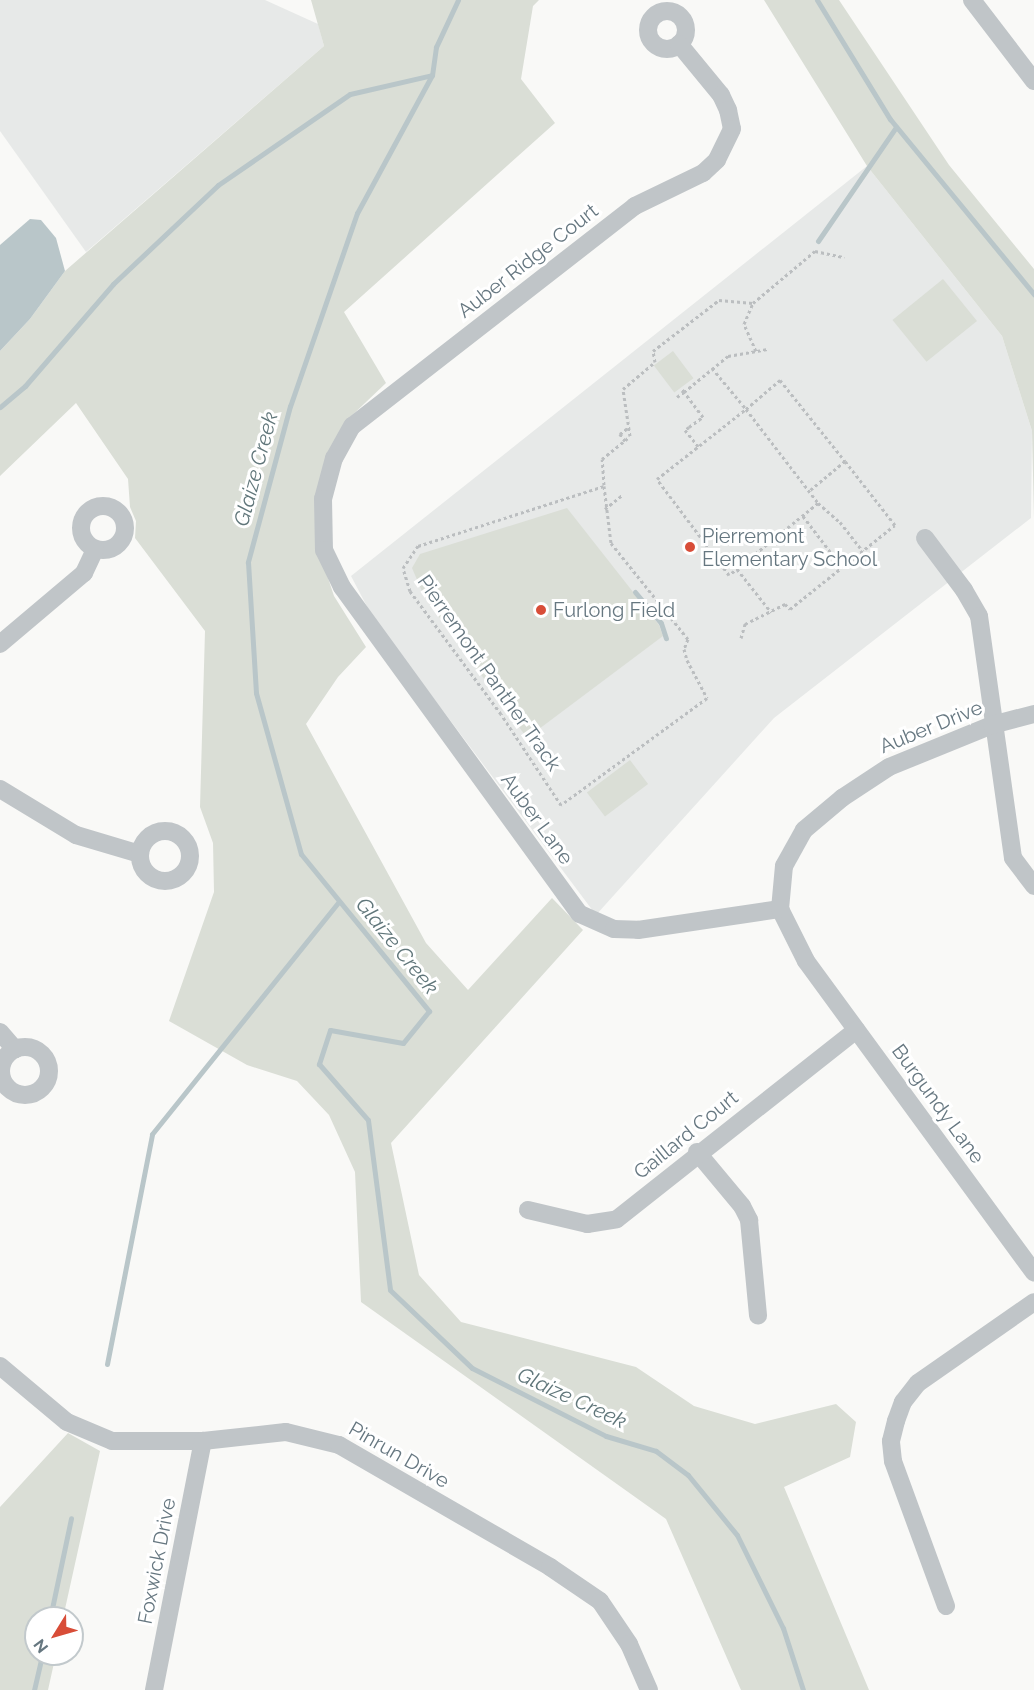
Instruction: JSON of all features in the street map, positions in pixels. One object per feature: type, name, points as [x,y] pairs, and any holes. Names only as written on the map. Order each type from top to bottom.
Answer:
[{"type":"street","points":[[972,0],[1034,81]]},
{"type":"street","name":"Auber Ridge Court","points":[[322,529],[323,499],[334,458],[352,426],[636,206],[690,181],[717,160],[732,129],[728,110],[721,95],[679,44]]},
{"type":"street","name":"Auber Lane","points":[[322,529],[330,567],[342,587],[580,914],[614,930],[638,930],[780,909]]},
{"type":"street","points":[[925,538],[964,590],[979,616],[992,725],[1014,858],[1034,886]]},
{"type":"street","points":[[0,644],[84,573],[95,549]]},
{"type":"street","name":"Auber Drive","points":[[780,909],[784,866],[804,830],[889,767],[992,725],[1034,714]]},
{"type":"street","points":[[0,789],[76,836],[140,854]]},
{"type":"street","name":"Burgundy Lane","points":[[780,909],[806,961],[1034,1273]]},
{"type":"street","name":"Gaillard Court","points":[[528,1210],[587,1224],[617,1219],[697,1152],[856,1030]]},
{"type":"street","points":[[0,1032],[15,1049]]},
{"type":"street","points":[[697,1152],[742,1206],[749,1220],[758,1316]]},
{"type":"street","points":[[946,1606],[893,1461],[891,1441],[896,1421],[903,1402],[918,1383],[1034,1302]]},
{"type":"street","name":"Pinrun Drive","points":[[0,1366],[80,1429],[112,1441],[203,1441],[286,1432],[339,1445],[550,1567],[600,1601],[629,1644],[649,1690]]},
{"type":"street","name":"Foxwick Drive","points":[[154,1690],[203,1441]]},
{"type":"path","points":[[756,351],[744,324],[753,303],[814,251],[844,257]]},
{"type":"path","points":[[604,486],[602,459],[630,436],[623,389],[656,363],[653,351],[719,300],[753,303]]},
{"type":"path","points":[[677,397],[682,390],[728,356],[767,349]]},
{"type":"path","points":[[712,368],[809,491],[840,522],[863,551]]},
{"type":"path","points":[[741,638],[745,624],[785,604],[790,609],[896,525],[780,380],[657,479],[729,575],[819,503]]},
{"type":"path","points":[[682,390],[703,417],[685,430],[698,447]]},
{"type":"path","points":[[625,441],[620,434],[629,427]]},
{"type":"path","points":[[809,491],[845,461]]},
{"type":"path","name":"Pierremont Panther Track","points":[[604,486],[611,543],[688,639],[684,649],[687,660],[707,698],[561,805],[501,714],[410,591],[404,568],[418,546],[604,486]]},
{"type":"path","points":[[605,508],[622,495]]},
{"type":"path","points":[[803,516],[838,562],[846,555],[855,557]]},
{"type":"path","points":[[737,569],[771,612]]},
{"type":"shaded area","points":[[0,0],[265,0],[318,24],[324,46],[86,252],[0,131]]},
{"type":"shaded area","points":[[311,0],[539,0],[533,6],[521,79],[555,123],[344,312],[386,383],[344,423],[321,557],[334,596],[366,647],[338,677],[306,724],[426,943],[468,990],[552,898],[583,930],[391,1143],[419,1275],[461,1322],[636,1367],[694,1406],[755,1424],[836,1404],[856,1422],[850,1457],[784,1487],[869,1690],[741,1690],[666,1519],[361,1302],[355,1172],[329,1115],[297,1081],[247,1065],[169,1021],[214,892],[213,843],[200,807],[205,631],[135,538],[136,521],[130,507],[128,479],[76,403],[0,476],[0,351],[30,319],[65,271],[324,46]]},
{"type":"shaded area","points":[[764,0],[839,0],[949,165],[1034,269],[1034,518],[1032,431],[1002,336],[867,166]]},
{"type":"shaded area","name":"Pierremont Elementary School","points":[[867,166],[1002,336],[1032,431],[1031,518],[774,718],[596,915],[372,616],[351,576]]},
{"type":"shaded area","points":[[30,219],[41,220],[56,238],[65,271],[30,319],[0,351],[0,245]]},
{"type":"shaded area","points":[[943,279],[977,321],[926,362],[892,320]]},
{"type":"shaded area","points":[[673,351],[693,378],[674,393],[654,365]]},
{"type":"shaded area","name":"Furlong Field","points":[[567,508],[659,625],[663,636],[527,738],[424,596],[412,568],[420,554]]},
{"type":"shaded area","points":[[630,760],[648,784],[605,816],[587,792]]},
{"type":"shaded area","points":[[68,1433],[100,1451],[66,1606],[24,1606],[24,1666],[53,1666],[48,1690],[0,1690],[0,1507]]},
{"type":"waterway","name":"Glaize Creek","points":[[458,0],[436,47],[432,75],[357,213],[290,406],[248,562],[256,693],[301,854],[429,1011],[403,1043],[330,1030],[319,1064],[368,1120],[390,1290],[472,1368],[606,1436],[656,1451],[688,1475],[737,1535],[783,1628],[803,1690]]},
{"type":"waterway","points":[[817,0],[890,119],[1034,294]]},
{"type":"waterway","points":[[0,407],[25,386],[113,284],[218,185],[350,94],[432,75]]},
{"type":"waterway","points":[[818,241],[896,127]]},
{"type":"waterway","points":[[635,592],[661,623],[666,638]]},
{"type":"waterway","points":[[107,1364],[152,1134],[338,903]]},
{"type":"waterway","points":[[53,1606],[71,1518]]},
{"type":"waterway","points":[[34,1690],[39,1666]]},
{"type":"place","name":"Pierremont Elementary School","points":[[690,547]]},
{"type":"place","name":"Furlong Field","points":[[541,610]]}]
